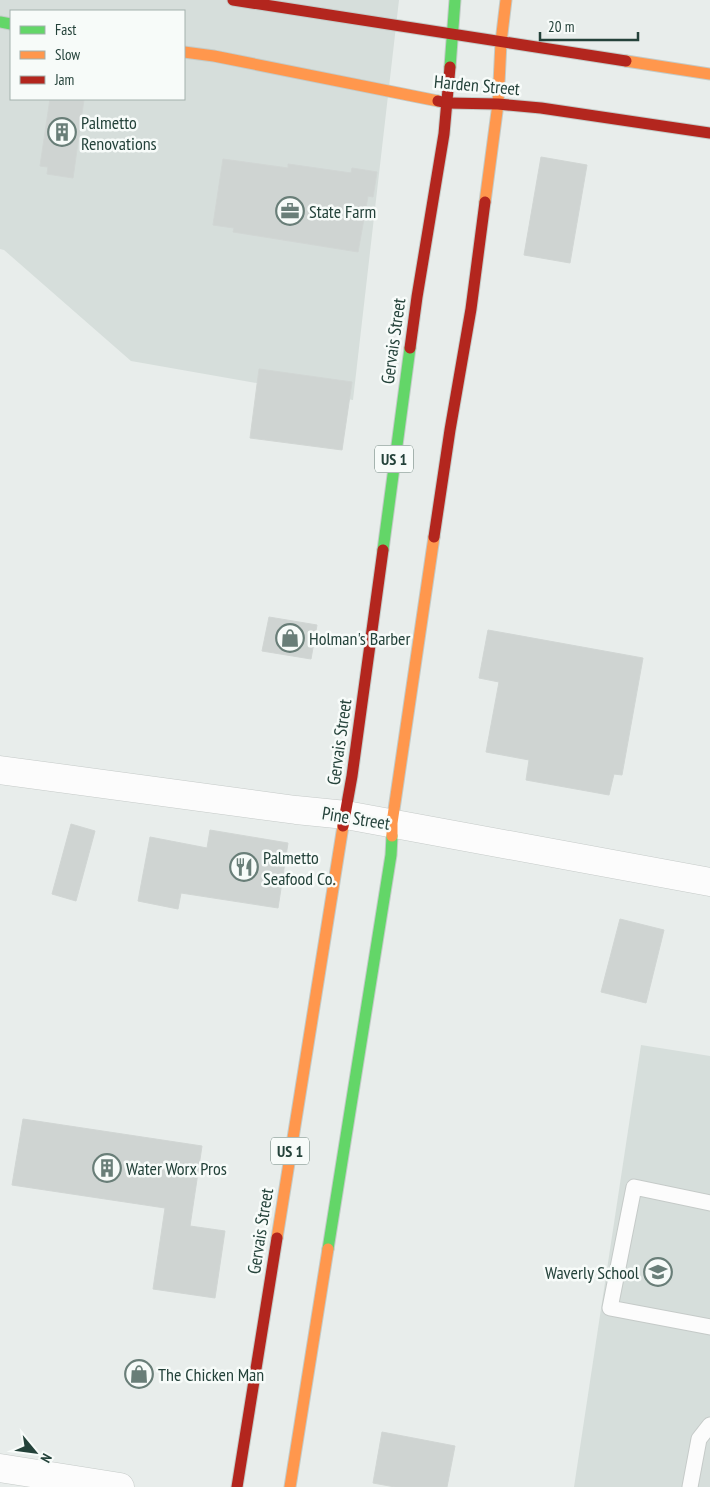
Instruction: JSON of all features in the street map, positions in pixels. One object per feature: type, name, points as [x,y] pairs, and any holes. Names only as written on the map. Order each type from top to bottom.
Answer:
[{"type":"main road","points":[[233,0],[710,74]]},
{"type":"main road","name":"Gervais Street","points":[[237,1487],[339,846],[346,815],[398,425],[444,134],[455,0]]},
{"type":"main road","points":[[290,1487],[391,855],[392,823],[450,430],[471,309],[498,104],[501,42],[506,0]]},
{"type":"main road","name":"Harden Street","points":[[185,52],[224,58],[447,103],[498,104],[541,108],[710,133]]},
{"type":"street","name":"Pine Street","points":[[0,770],[346,815],[710,882]]},
{"type":"street","points":[[0,1468],[120,1487]]},
{"type":"lane","points":[[710,1203],[634,1187],[610,1308],[710,1327]]},
{"type":"lane","points":[[690,1487],[710,1425]]},
{"type":"shaded area","points":[[0,0],[399,0],[353,400],[131,361],[4,250],[0,249]]},
{"type":"shaded area","name":"Waverly School","points":[[641,1045],[710,1056],[710,1487],[574,1487]]},
{"type":"building","name":"Palmetto Renovations","points":[[50,100],[84,100],[73,178],[47,174],[48,167],[40,166]]},
{"type":"building","points":[[541,157],[587,165],[570,263],[524,255]]},
{"type":"building","name":"State Farm","points":[[223,159],[288,168],[288,164],[351,173],[352,168],[377,172],[373,197],[368,196],[358,252],[233,232],[234,228],[213,225]]},
{"type":"building","points":[[259,369],[352,382],[342,450],[250,438]]},
{"type":"building","name":"Holman's Barber","points":[[269,617],[317,625],[311,659],[262,651]]},
{"type":"building","points":[[488,630],[643,658],[622,775],[614,774],[609,795],[526,780],[529,760],[486,752],[499,682],[479,678]]},
{"type":"building","points":[[71,824],[95,831],[76,901],[52,894]]},
{"type":"building","points":[[210,830],[288,843],[278,908],[181,893],[178,909],[138,901],[150,837],[207,848]]},
{"type":"building","points":[[620,919],[664,930],[646,1003],[601,992]]},
{"type":"building","name":"Water Worx Pros","points":[[23,1119],[202,1146],[190,1226],[225,1231],[215,1298],[153,1289],[165,1208],[12,1185]]},
{"type":"building","points":[[382,1432],[455,1446],[447,1487],[395,1487],[373,1483]]},
{"type":"traffic: fast","points":[[450,67],[455,0]]},
{"type":"traffic: fast","points":[[0,22],[10,24]]},
{"type":"traffic: fast","points":[[383,550],[410,348]]},
{"type":"traffic: fast","points":[[328,1249],[391,855],[392,836]]},
{"type":"traffic: slow","points":[[485,202],[498,104],[501,42],[506,0]]},
{"type":"traffic: slow","points":[[185,52],[214,56],[438,101]]},
{"type":"traffic: slow","points":[[626,61],[710,74]]},
{"type":"traffic: slow","points":[[392,836],[392,823],[434,537]]},
{"type":"traffic: slow","points":[[277,1238],[343,826]]},
{"type":"traffic: slow","points":[[290,1487],[328,1249]]},
{"type":"traffic: jam","points":[[233,0],[626,61]]},
{"type":"traffic: jam","points":[[410,348],[444,134],[450,67]]},
{"type":"traffic: jam","points":[[438,101],[541,108],[710,133]]},
{"type":"traffic: jam","points":[[434,537],[471,309],[485,202]]},
{"type":"traffic: jam","points":[[343,826],[352,776],[383,550]]},
{"type":"traffic: jam","points":[[237,1487],[277,1238]]},
{"type":"place","name":"Palmetto Renovations","points":[[62,132]]},
{"type":"place","name":"State Farm","points":[[290,211]]},
{"type":"place","name":"Holman's Barber","points":[[290,638]]},
{"type":"place","name":"Palmetto Seafood Co.","points":[[244,867]]},
{"type":"place","name":"Water Worx Pros","points":[[107,1168]]},
{"type":"place","name":"Waverly School","points":[[658,1272]]},
{"type":"place","name":"The Chicken Man","points":[[139,1374]]}]
